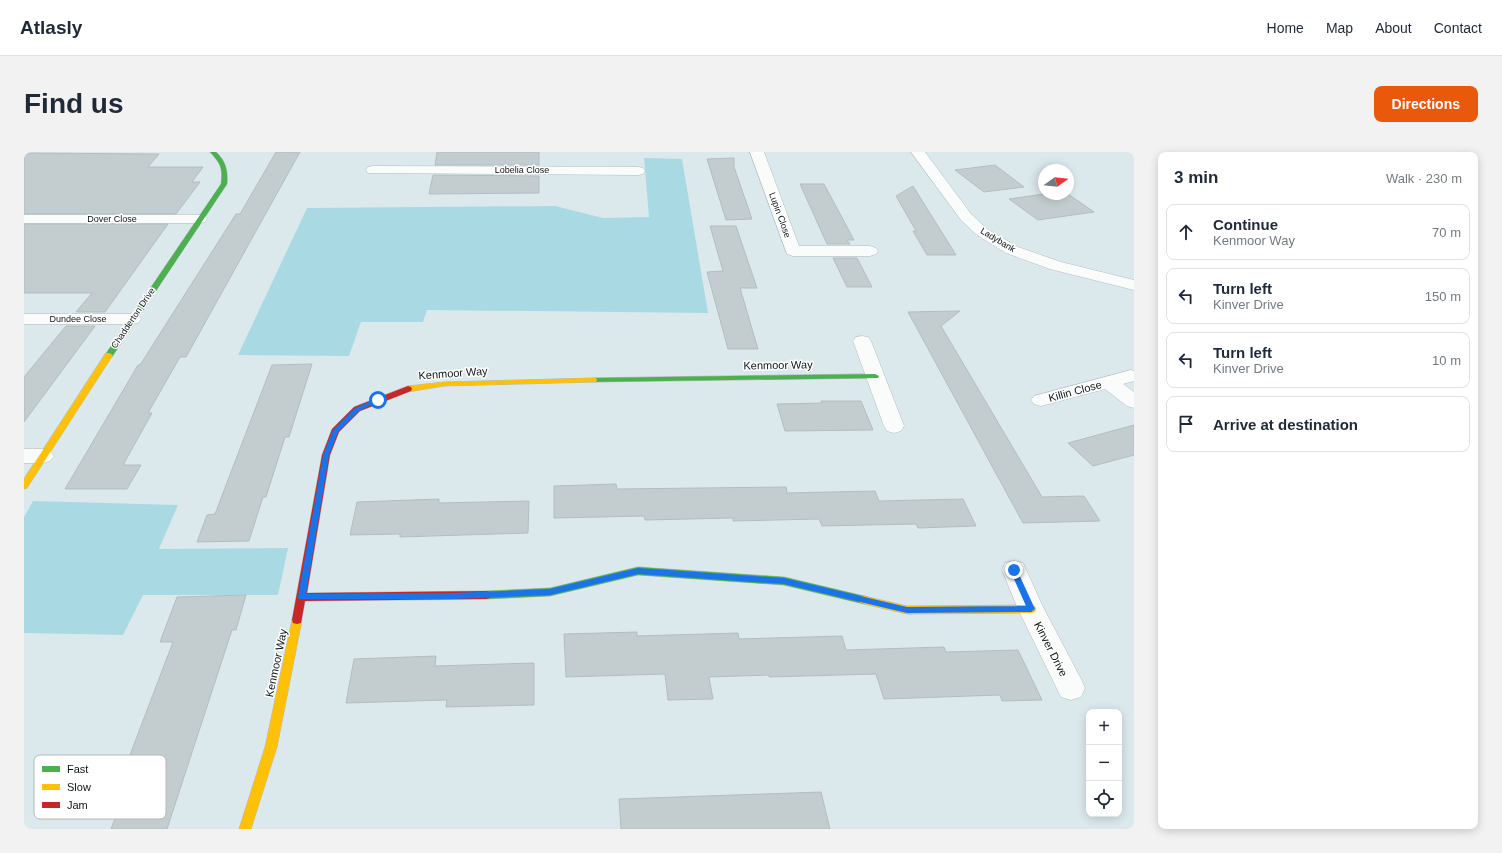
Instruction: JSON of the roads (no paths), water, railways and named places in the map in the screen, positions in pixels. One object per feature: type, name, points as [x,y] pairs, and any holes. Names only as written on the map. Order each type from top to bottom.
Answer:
[{"type":"street","name":"Chadderton Drive","points":[[24,486],[34,456],[132,319],[224,184],[226,171],[224,161],[213,152]]},
{"type":"street","name":"Lupin Close","points":[[758,152],[793,251],[870,251]]},
{"type":"street","name":"Ladybank","points":[[918,152],[966,217],[982,232],[1012,250],[1056,266],[1130,279]]},
{"type":"street","name":"Lobelia Close","points":[[373,170],[408,164],[638,171]]},
{"type":"street","name":"Dover Close","points":[[24,219],[200,219]]},
{"type":"street","name":"Dundee Close","points":[[24,319],[132,319]]},
{"type":"street","points":[[862,341],[894,426]]},
{"type":"street","name":"Kenmoor Way","points":[[245,829],[271,747],[302,597],[326,455],[335,431],[357,409],[408,389],[444,384],[526,381],[875,376]]},
{"type":"street","name":"Killin Close","points":[[1041,400],[1132,376]]},
{"type":"street","name":"Killin Close","points":[[1108,382],[1134,402]]},
{"type":"street","name":"Kinver Drive","points":[[1014,570],[1031,609],[1071,688]]},
{"type":"street","name":"Kinver Drive","points":[[302,597],[453,596],[550,592],[638,571],[784,581],[907,610],[1031,609]]}]
